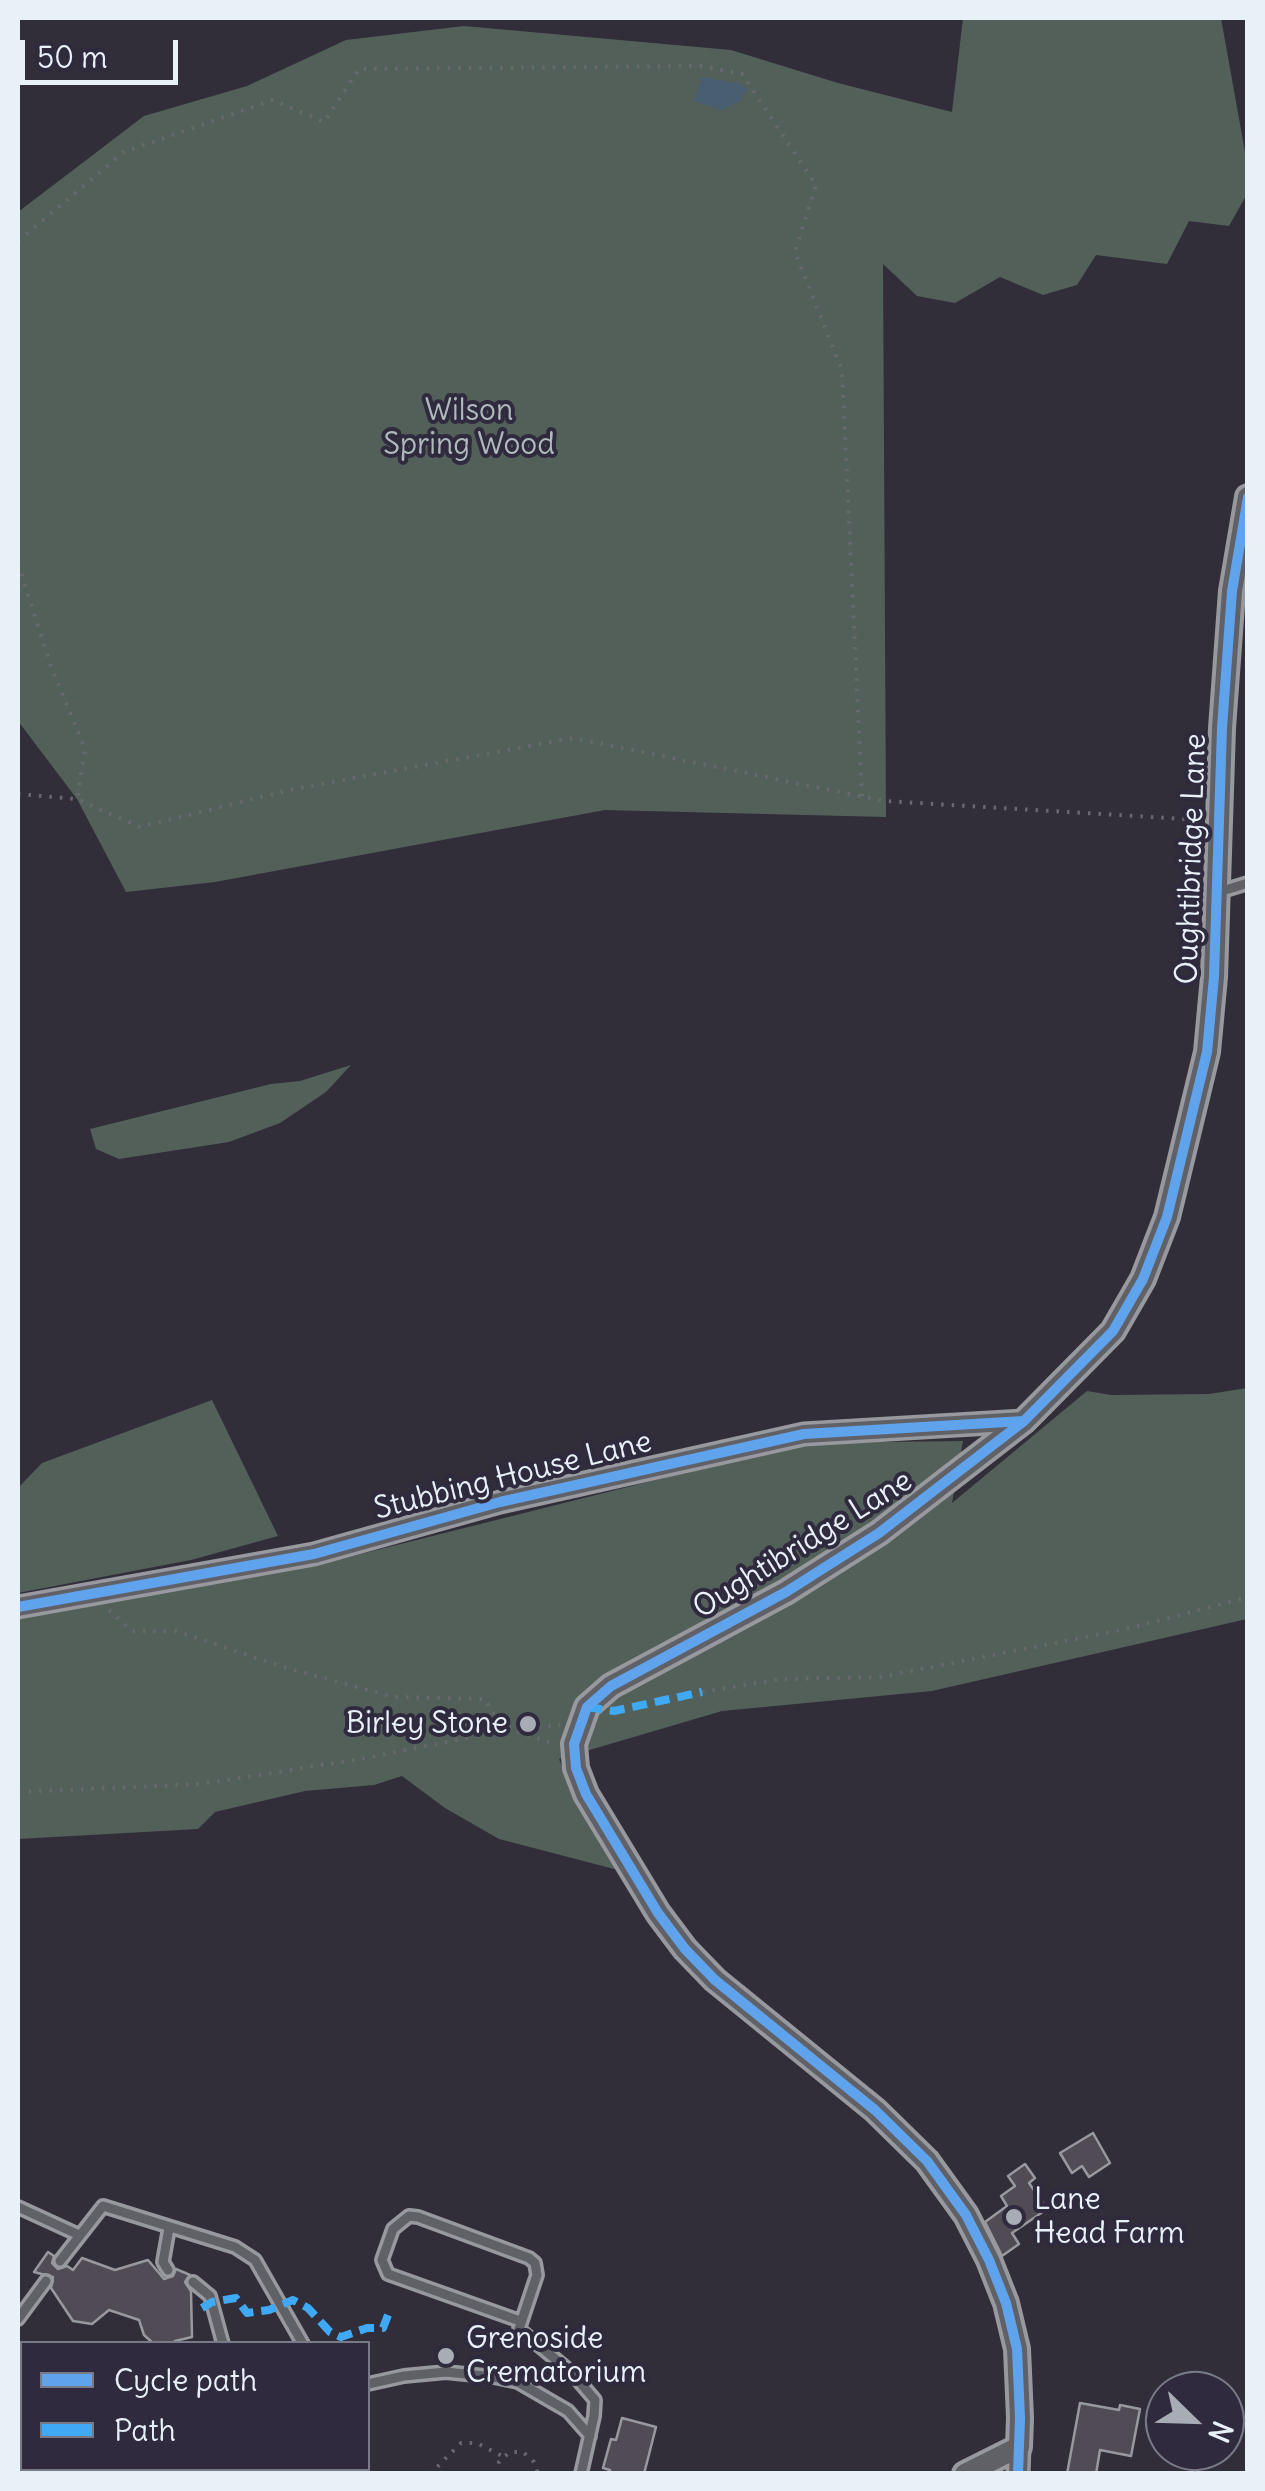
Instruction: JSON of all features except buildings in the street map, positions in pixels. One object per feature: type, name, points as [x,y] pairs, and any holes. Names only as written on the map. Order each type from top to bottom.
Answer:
[{"type":"street","name":"Oughtibridge Lane","points":[[577,1733],[587,1707],[610,1686],[786,1592],[879,1533],[1024,1421],[1113,1330],[1143,1279],[1167,1218],[1207,1052],[1232,590],[1248,498]]},
{"type":"street","name":"Stubbing House Lane","points":[[18,1607],[314,1554],[500,1502],[804,1434],[1024,1421]]},
{"type":"street","points":[[577,1733],[576,1768],[586,1794],[658,1913],[685,1949],[715,1980],[875,2110],[927,2161],[966,2215],[995,2274],[1017,2349],[1018,2474]]},
{"type":"street","points":[[965,2474],[1019,2446]]},
{"type":"lane","points":[[1217,893],[1248,883]]},
{"type":"lane","points":[[60,2261],[103,2206],[251,2255],[301,2341]]},
{"type":"lane","points":[[18,2207],[79,2235]]},
{"type":"lane","points":[[520,2321],[388,2274],[382,2260],[393,2229],[409,2216],[418,2218],[535,2263],[537,2275],[519,2329],[592,2393],[596,2408],[582,2474]]},
{"type":"lane","points":[[168,2270],[163,2262],[169,2228]]},
{"type":"lane","points":[[18,2319],[46,2280]]},
{"type":"lane","points":[[193,2282],[210,2296],[222,2341]]},
{"type":"lane","points":[[370,2384],[446,2372],[518,2382],[568,2411],[590,2436]]},
{"type":"path","points":[[18,241],[124,152],[273,100],[324,122],[359,69],[701,66],[742,74],[816,184],[794,252],[842,370],[862,796]]},
{"type":"path","points":[[18,564],[51,666],[85,749],[77,798]]},
{"type":"path","points":[[18,794],[77,798],[140,827],[294,790],[573,738],[885,801],[1219,822]]},
{"type":"path","points":[[108,1592],[109,1610],[132,1631],[176,1631],[283,1668],[394,1697],[485,1699],[492,1712],[511,1729],[558,1745],[577,1733]]},
{"type":"path","points":[[702,1692],[782,1679],[881,1677],[1131,1628],[1248,1597]]},
{"type":"path","points":[[18,1792],[202,1784],[367,1758],[511,1729],[577,1733]]},
{"type":"path","points":[[430,2474],[462,2443],[477,2443],[504,2457]]},
{"type":"path","points":[[497,2474],[499,2462],[510,2452],[523,2452],[534,2462],[538,2474]]},
{"type":"green space","name":"Wilson Spring Wood","points":[[963,18],[1221,18],[1248,169],[1247,194],[1229,226],[1189,221],[1167,264],[1096,255],[1077,285],[1043,295],[1000,277],[955,303],[917,296],[883,264],[886,817],[605,810],[215,882],[126,892],[77,799],[18,721],[18,212],[144,116],[247,86],[346,40],[464,26],[731,50],[952,112]]},
{"type":"green space","points":[[351,1065],[326,1092],[280,1123],[229,1142],[119,1159],[96,1149],[90,1129],[271,1084],[300,1081]]},
{"type":"green space","points":[[1247,1388],[1247,1619],[932,1691],[722,1711],[559,1759],[577,1802],[618,1870],[499,1839],[445,1808],[402,1776],[374,1785],[305,1791],[215,1812],[198,1829],[18,1839],[18,1618],[313,1566],[803,1443],[963,1441],[952,1503],[1087,1391],[1111,1395],[1209,1394]]},
{"type":"green space","points":[[212,1400],[278,1536],[191,1560],[18,1593],[18,1488],[42,1463]]},
{"type":"water","points":[[702,77],[738,83],[748,89],[740,101],[723,110],[694,101]]},
{"type":"marked path","points":[[587,1707],[614,1711],[702,1692]]},
{"type":"marked path","points":[[202,2308],[236,2298],[247,2313],[269,2310],[293,2300],[341,2337],[367,2328],[383,2328],[388,2315]]},
{"type":"cycle path","points":[[1018,2474],[1017,2349],[1006,2303],[966,2215],[927,2161],[875,2110],[715,1980],[685,1949],[658,1913],[586,1794],[576,1768],[574,1744],[587,1707],[611,1686],[786,1592],[879,1533],[1024,1421],[1113,1331],[1143,1279],[1167,1217],[1207,1052],[1232,591],[1248,497]]},
{"type":"cycle path","points":[[18,1607],[314,1554],[500,1502],[804,1434],[1024,1421]]},
{"type":"place","name":"Birley Stone","points":[[528,1724]]},
{"type":"place","name":"Lane Head Farm","points":[[1014,2217]]},
{"type":"place","name":"Grenoside Crematorium","points":[[446,2356]]}]
